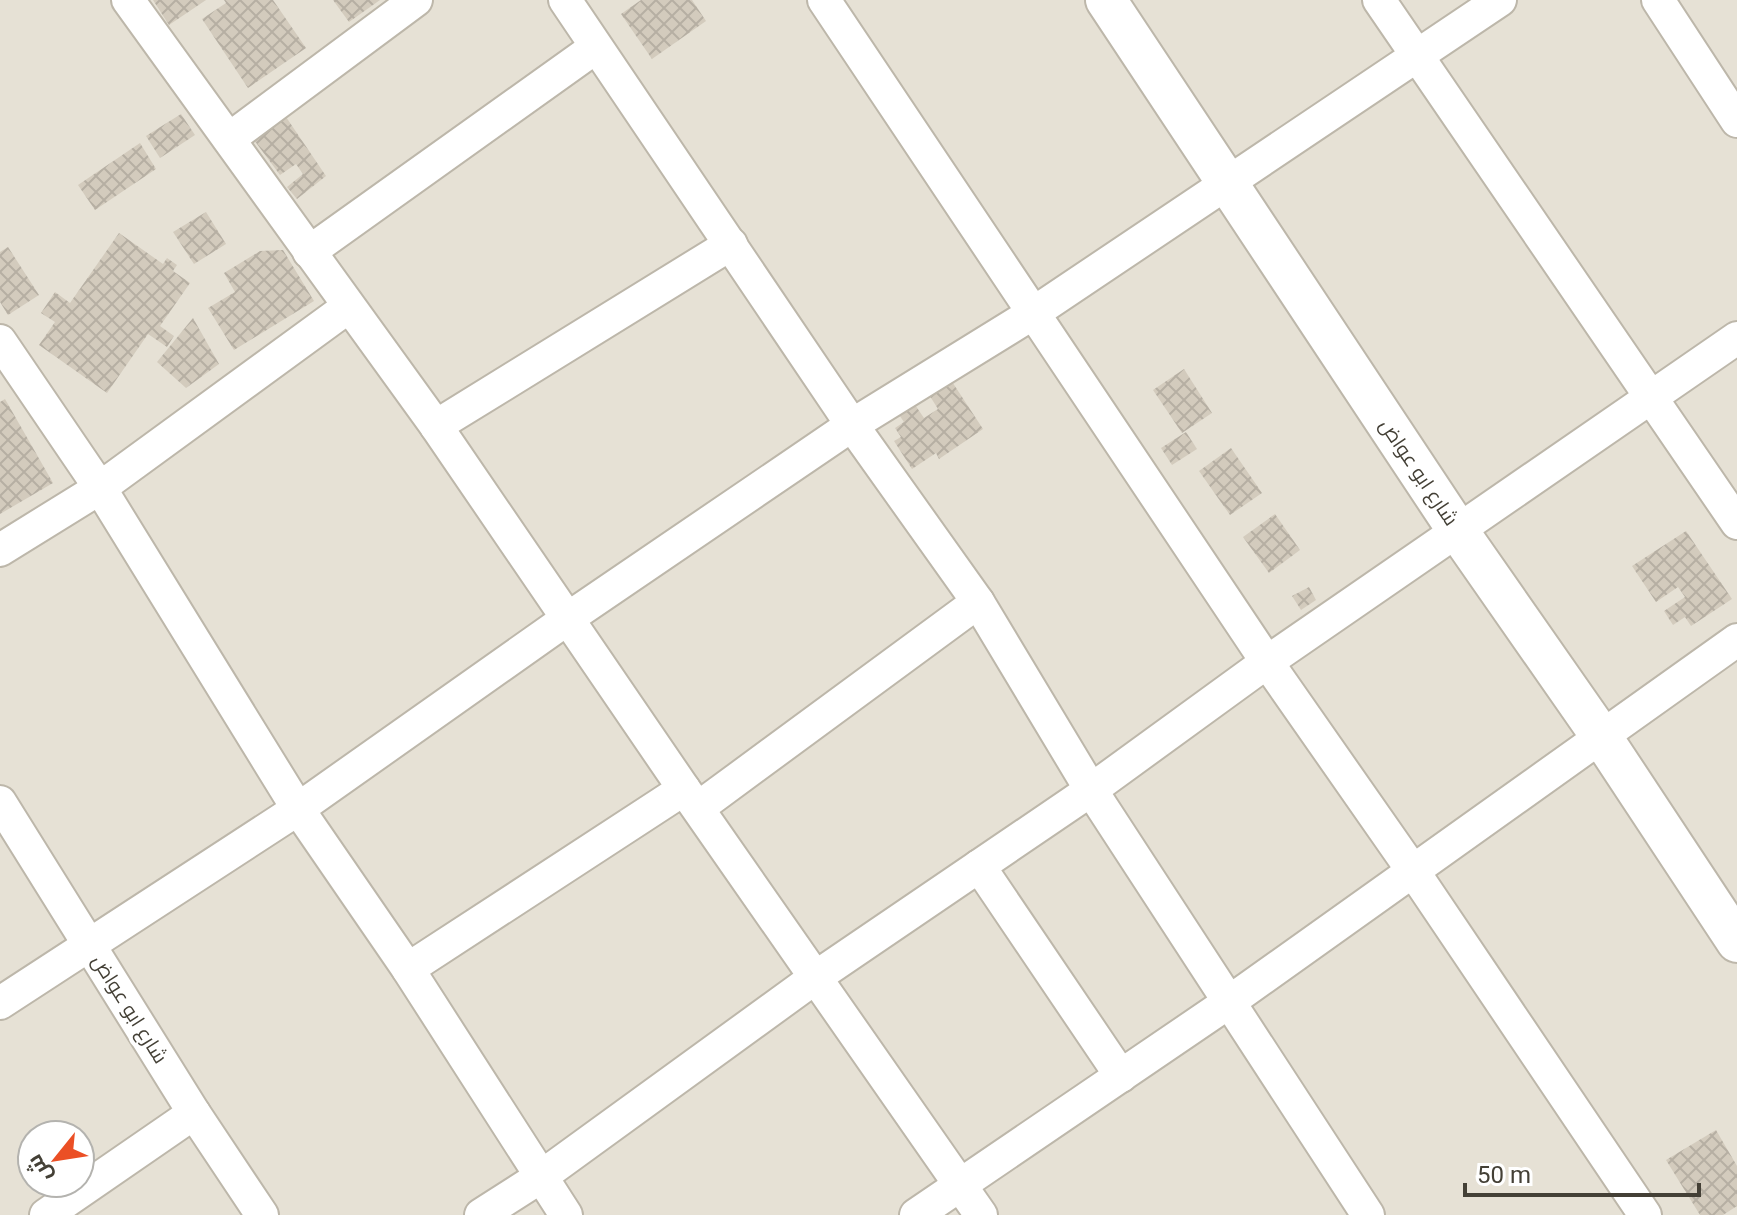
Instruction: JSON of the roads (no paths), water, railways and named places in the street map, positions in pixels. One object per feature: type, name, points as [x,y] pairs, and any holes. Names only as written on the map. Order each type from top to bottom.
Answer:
[{"type":"street","points":[[128,0],[436,426],[981,1215]]},
{"type":"street","points":[[229,139],[416,0]]},
{"type":"street","points":[[565,0],[852,425],[978,602],[1091,790],[1368,1215]]},
{"type":"street","points":[[824,0],[1267,662],[1413,871],[1645,1215]]},
{"type":"street","name":"شارع ابو عواض","points":[[1106,0],[1458,531],[1601,736],[1737,942]]},
{"type":"street","points":[[1379,0],[1737,523]]},
{"type":"street","points":[[0,1003],[298,809],[567,619],[852,425],[1035,312],[1500,0]]},
{"type":"street","points":[[1658,0],[1737,121]]},
{"type":"street","points":[[309,252],[596,47]]},
{"type":"street","points":[[436,426],[731,244]]},
{"type":"street","points":[[0,550],[100,488],[348,307]]},
{"type":"street","points":[[481,1215],[542,1176],[816,977],[1091,790],[1267,662],[1737,338]]},
{"type":"street","points":[[0,341],[100,488],[298,809],[408,969],[566,1215]]},
{"type":"street","points":[[408,969],[691,798],[978,602]]},
{"type":"street","points":[[916,1215],[1229,1002],[1737,640]]},
{"type":"street","name":"شارع ابو عواض","points":[[0,802],[194,1113],[262,1215]]},
{"type":"street","points":[[979,866],[1121,1076]]},
{"type":"street","points":[[46,1215],[194,1113]]}]
